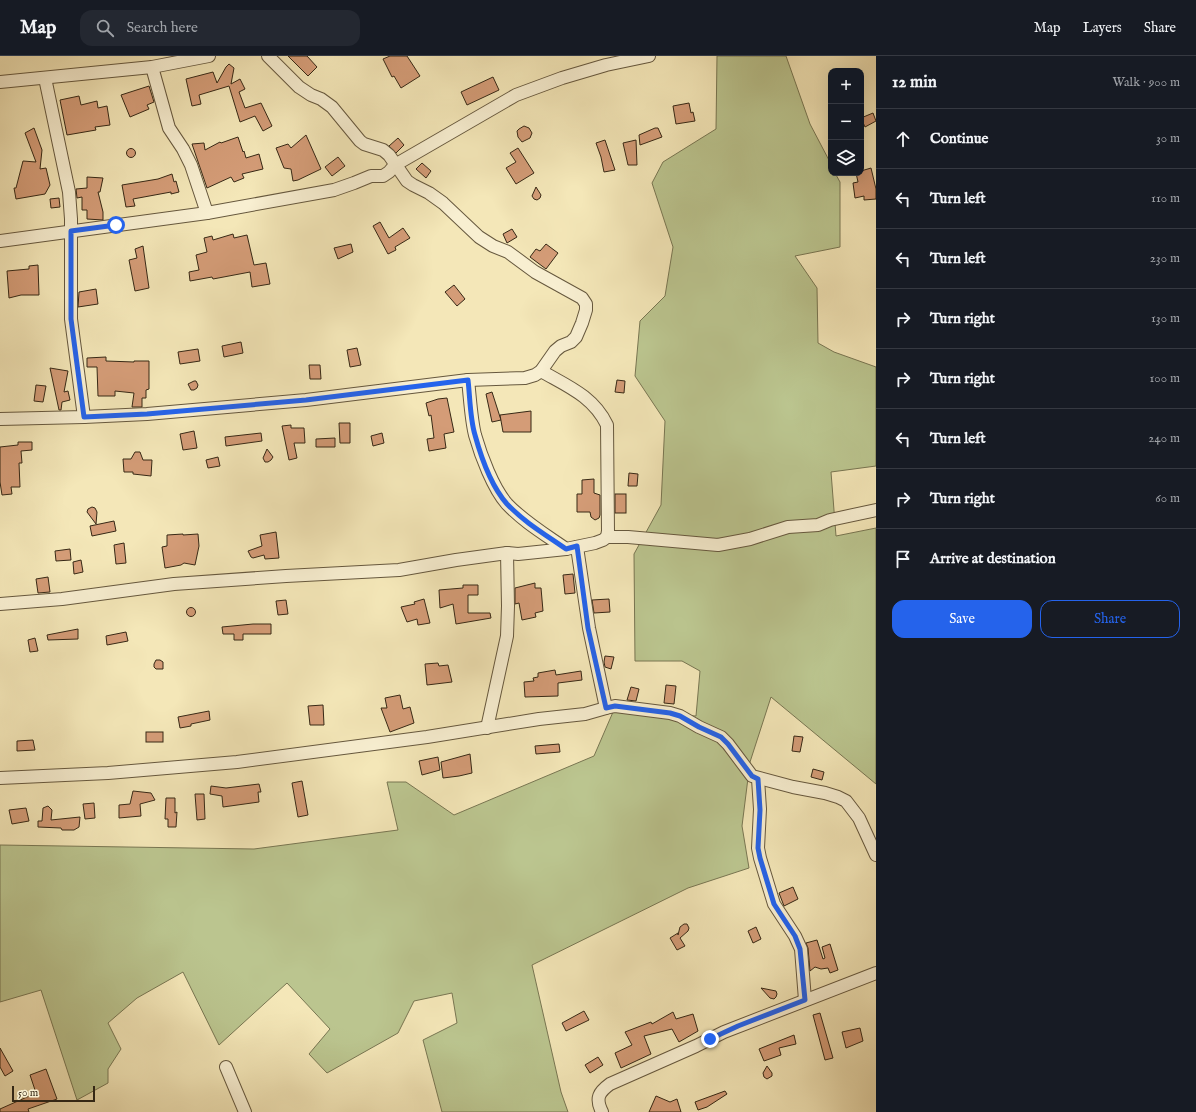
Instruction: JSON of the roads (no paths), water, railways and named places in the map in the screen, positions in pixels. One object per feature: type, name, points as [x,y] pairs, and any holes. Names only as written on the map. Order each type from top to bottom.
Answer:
[{"type":"street","points":[[0,82],[152,67],[209,56]]},
{"type":"street","points":[[0,419],[147,414],[306,400],[468,380],[525,378],[535,375],[541,371],[555,351],[561,346],[571,342],[576,336],[586,310],[586,304],[582,298],[542,276],[508,252],[493,246],[479,237],[443,203],[429,193],[413,186],[407,181],[389,155],[383,150],[364,144],[360,141],[332,107],[322,99],[311,95],[300,87],[268,56]]},
{"type":"street","points":[[0,241],[207,213],[334,190],[372,176],[382,176],[389,172],[395,165],[516,95],[562,78],[606,65],[649,56]]},
{"type":"street","points":[[152,67],[169,128],[183,149],[191,165],[207,213]]},
{"type":"street","points":[[45,78],[69,192],[71,231],[71,319],[84,417]]},
{"type":"street","points":[[541,371],[582,395],[601,413],[607,424],[607,537]]},
{"type":"street","points":[[468,380],[475,434],[490,475],[497,489],[507,504],[522,518],[571,548],[606,708]]},
{"type":"street","points":[[0,604],[62,599],[174,584],[399,570],[507,553],[518,554],[571,548],[603,540],[607,537],[628,537],[718,545],[750,539],[788,527],[818,525],[830,520],[876,510]]},
{"type":"street","points":[[487,728],[507,636],[507,553]]},
{"type":"street","points":[[0,778],[108,773],[237,762],[427,737],[539,719],[585,714],[615,706],[670,713],[680,716],[721,737],[752,776],[758,779],[838,796],[846,802],[859,818],[876,855]]},
{"type":"street","points":[[758,779],[760,810],[758,848],[760,858],[774,904],[795,936],[800,949],[805,1000]]},
{"type":"street","points":[[602,1112],[598,1098],[601,1090],[610,1084],[724,1032],[876,973]]},
{"type":"street","points":[[226,1067],[245,1112]]}]
